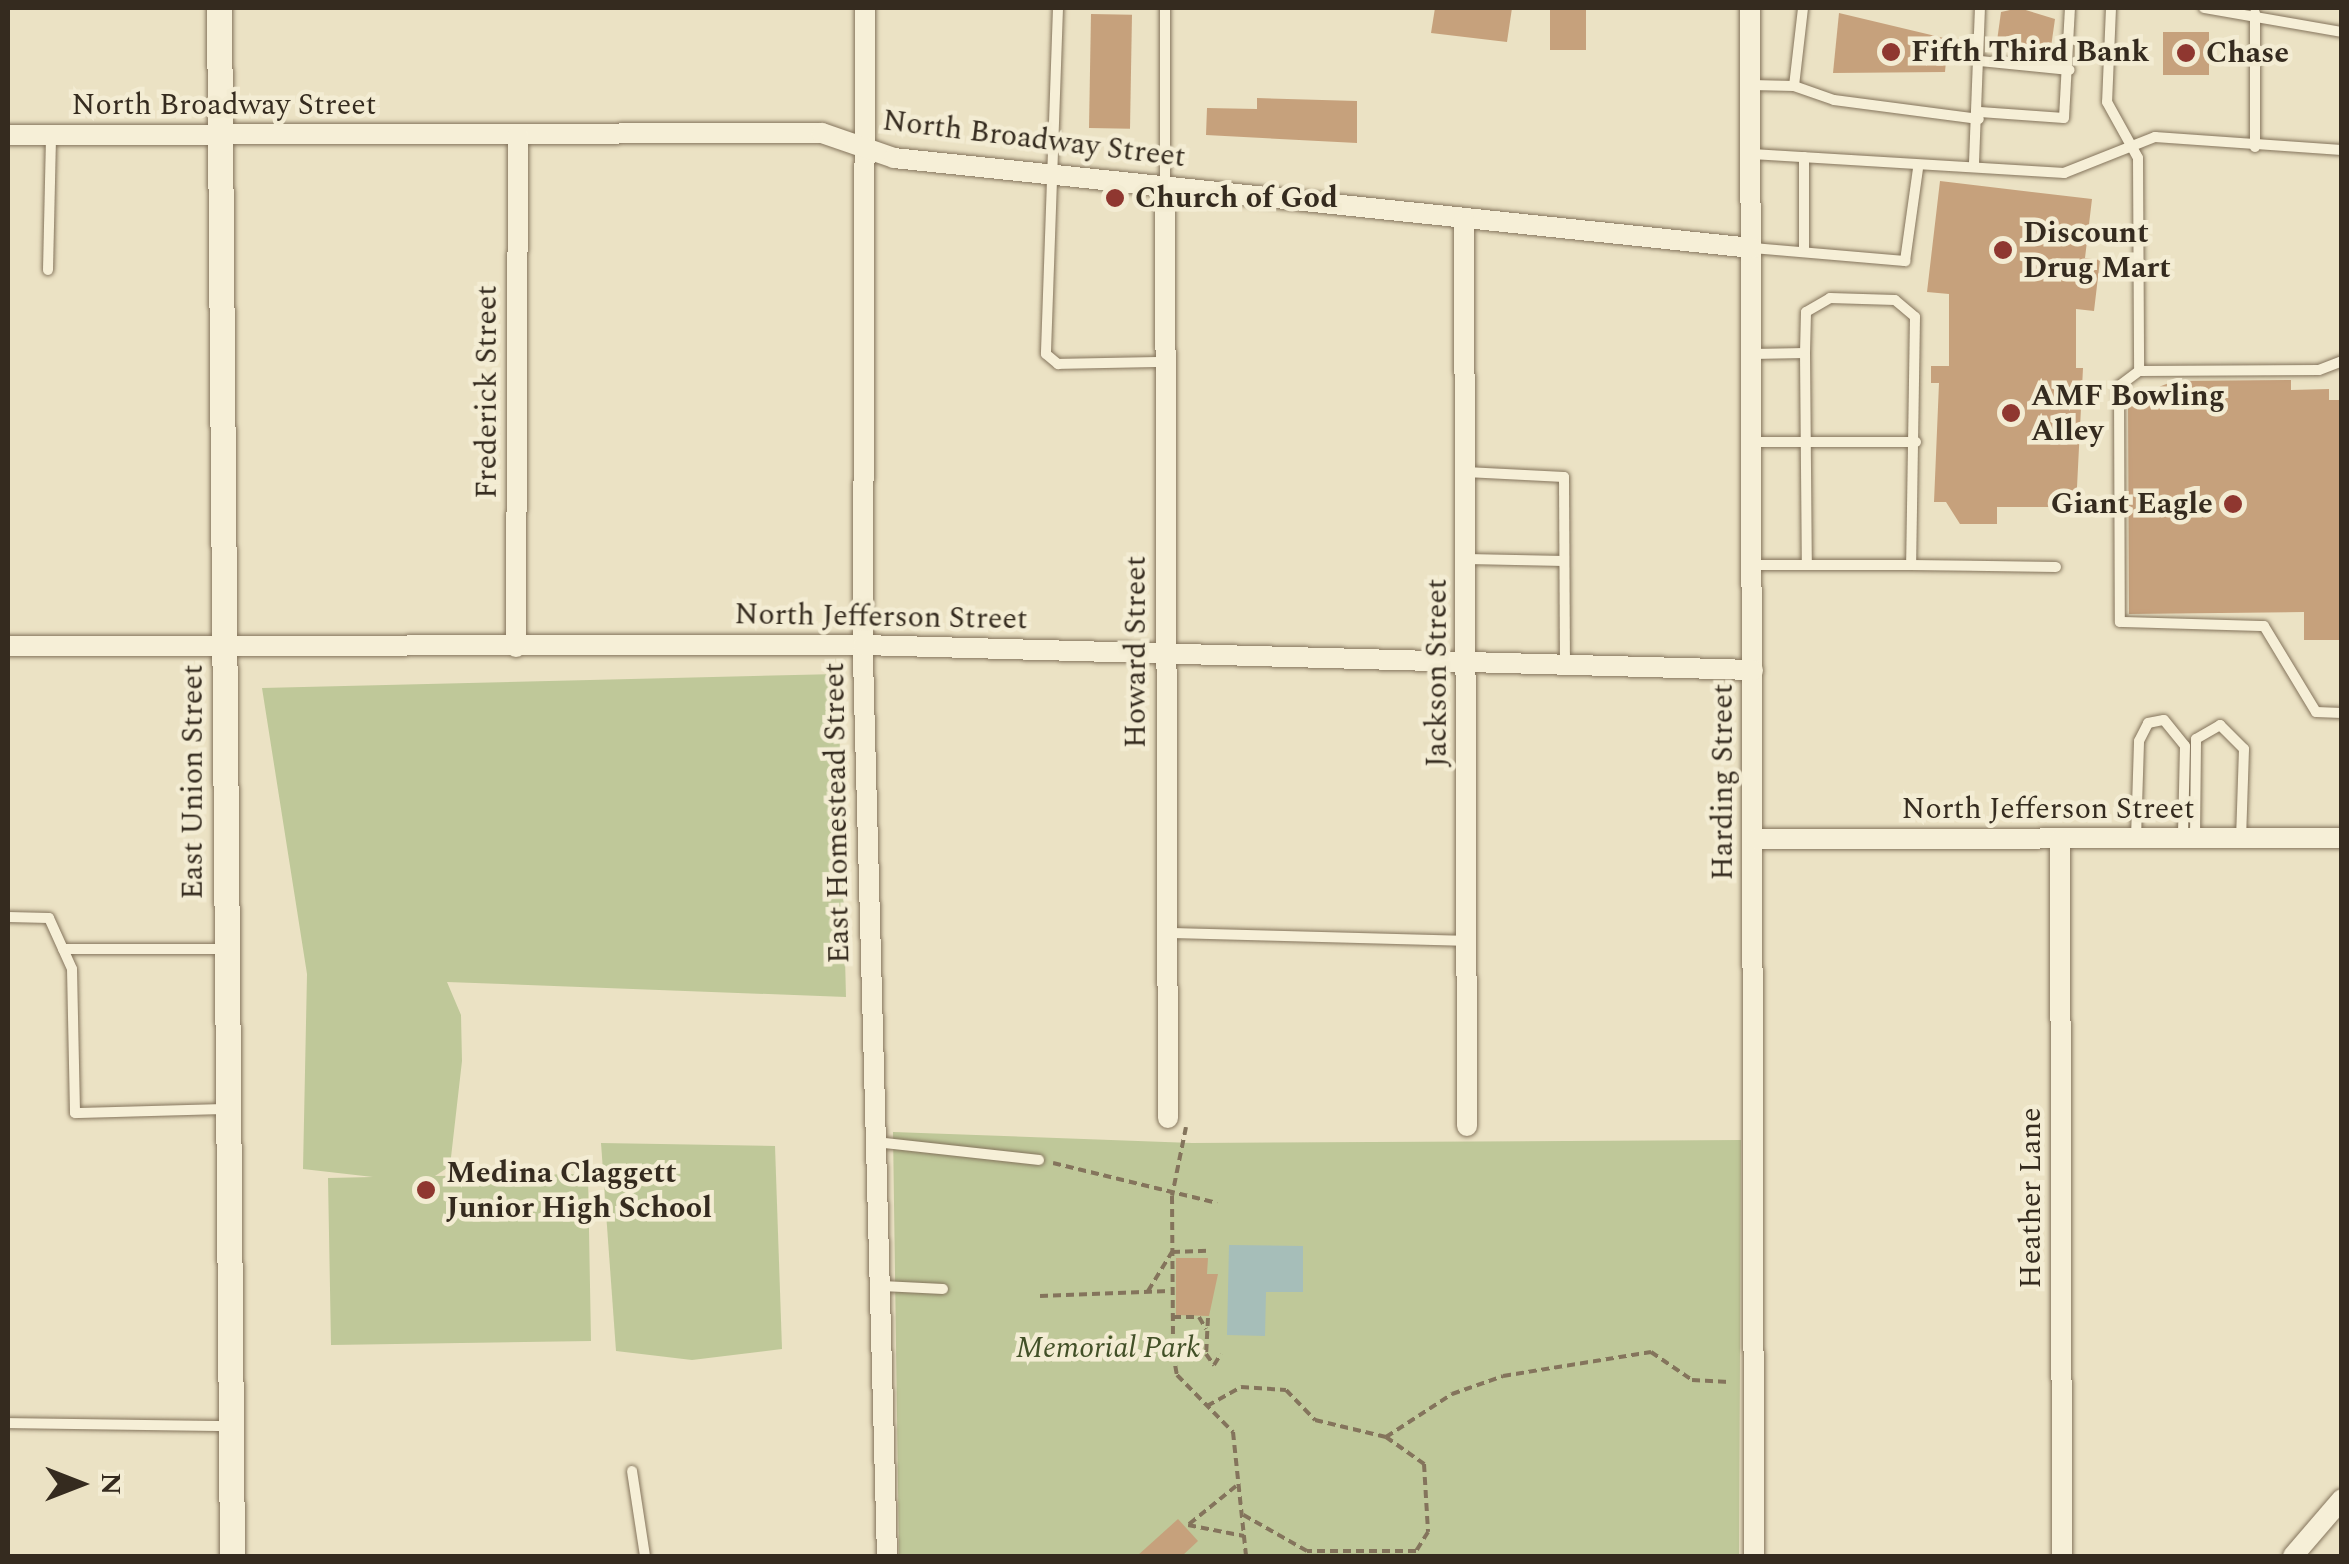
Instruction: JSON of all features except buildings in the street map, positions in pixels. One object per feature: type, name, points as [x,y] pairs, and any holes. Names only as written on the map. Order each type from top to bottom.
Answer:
[{"type":"street","name":"East Union Street","points":[[219,8],[232,1556]]},
{"type":"street","name":"East Homestead Street","points":[[865,8],[863,645],[887,1556]]},
{"type":"street","name":"Harding Street","points":[[1750,8],[1754,1556]]},
{"type":"street","name":"North Broadway Street","points":[[8,135],[822,133],[863,148],[1048,174],[1752,248]]},
{"type":"street","name":"Frederick Street","points":[[516,647],[518,136]]},
{"type":"street","name":"Howard Street","points":[[1165,186],[1168,933],[1177,1119]]},
{"type":"street","name":"Jackson Street","points":[[1464,219],[1467,1126]]},
{"type":"street","name":"North Jefferson Street","points":[[8,646],[863,645],[1753,670]]},
{"type":"street","name":"North Jefferson Street","points":[[1754,839],[2342,838]]},
{"type":"street","name":"Heather Lane","points":[[2060,839],[2062,1556]]},
{"type":"street","points":[[2292,1556],[2342,1499]]},
{"type":"lane","points":[[1058,8],[1048,174],[1049,359],[1165,362]]},
{"type":"lane","points":[[1165,8],[1165,186]]},
{"type":"lane","points":[[1794,86],[1803,8]]},
{"type":"lane","points":[[1974,163],[1980,116],[1980,8]]},
{"type":"lane","points":[[1752,84],[1794,86],[1834,100],[2058,121],[2070,70],[2070,8]]},
{"type":"lane","points":[[2112,8],[2107,102],[2138,158],[2139,372]]},
{"type":"lane","points":[[2204,8],[2255,13],[2342,32]]},
{"type":"lane","points":[[2255,13],[2255,147]]},
{"type":"lane","points":[[1980,61],[2070,70]]},
{"type":"lane","points":[[48,270],[51,135]]},
{"type":"lane","points":[[1752,154],[1918,169],[1974,163],[2064,173],[2130,147],[2196,137],[2255,147],[2342,150]]},
{"type":"lane","points":[[1804,158],[1804,252]]},
{"type":"lane","points":[[1752,248],[1906,261],[1918,169]]},
{"type":"lane","points":[[1807,565],[1806,312],[1830,298],[1895,300],[1915,317],[1916,442],[1911,565]]},
{"type":"lane","points":[[1752,354],[1805,353]]},
{"type":"lane","points":[[2342,361],[2319,370],[2139,372],[2118,386],[2120,622],[2264,626],[2316,712],[2342,713]]},
{"type":"lane","points":[[1753,442],[1916,442]]},
{"type":"lane","points":[[1466,472],[1564,476],[1566,666]]},
{"type":"lane","points":[[1467,560],[1564,560]]},
{"type":"lane","points":[[1753,564],[2056,567]]},
{"type":"lane","points":[[2136,838],[2139,742],[2148,724],[2164,720],[2185,746],[2189,838]]},
{"type":"lane","points":[[2189,838],[2196,739],[2220,725],[2244,749],[2241,838]]},
{"type":"lane","points":[[8,917],[49,918],[72,969],[75,1112],[228,1109]]},
{"type":"lane","points":[[1168,933],[1467,942]]},
{"type":"lane","points":[[63,949],[227,949]]},
{"type":"lane","points":[[875,1142],[1039,1160]]},
{"type":"lane","points":[[882,1286],[944,1289]]},
{"type":"lane","points":[[8,1423],[230,1426]]},
{"type":"lane","points":[[632,1470],[645,1556]]},
{"type":"path","points":[[1177,1119],[1172,1192],[1172,1317],[1177,1375],[1233,1432],[1246,1556]]},
{"type":"path","points":[[1039,1160],[1217,1203]]},
{"type":"path","points":[[1172,1252],[1208,1251]]},
{"type":"path","points":[[1148,1291],[1172,1252]]},
{"type":"path","points":[[1040,1296],[1172,1291]]},
{"type":"path","points":[[1172,1317],[1199,1317],[1207,1328]]},
{"type":"path","points":[[1208,1318],[1206,1354],[1214,1365],[1220,1354]]},
{"type":"path","points":[[1386,1437],[1452,1394],[1503,1376],[1651,1352],[1692,1380],[1729,1382]]},
{"type":"path","points":[[1207,1406],[1242,1386],[1286,1390],[1314,1420],[1386,1437],[1424,1464],[1428,1532],[1416,1551],[1307,1551],[1241,1513]]},
{"type":"path","points":[[1238,1485],[1188,1525],[1244,1536]]},
{"type":"green space","points":[[838,674],[846,997],[447,982],[461,1015],[462,1061],[450,1166],[435,1176],[588,1174],[591,1341],[331,1345],[328,1178],[373,1177],[303,1169],[307,974],[262,688]]},
{"type":"green space","name":"Memorial Park","points":[[893,1132],[1192,1143],[1741,1140],[1739,1556],[899,1556]]},
{"type":"green space","points":[[601,1143],[775,1146],[782,1349],[692,1360],[616,1351]]},
{"type":"water","points":[[1229,1245],[1303,1246],[1303,1292],[1266,1292],[1265,1336],[1227,1335]]},
{"type":"place","name":"Fifth Third Bank","points":[[1891,52]]},
{"type":"place","name":"Chase","points":[[2186,53]]},
{"type":"place","name":"Church of God","points":[[1115,198]]},
{"type":"place","name":"Discount Drug Mart","points":[[2003,250]]},
{"type":"place","name":"AMF Bowling Alley","points":[[2011,413]]},
{"type":"place","name":"Giant Eagle","points":[[2233,504]]},
{"type":"place","name":"Medina Claggett Junior High School","points":[[426,1190]]}]
